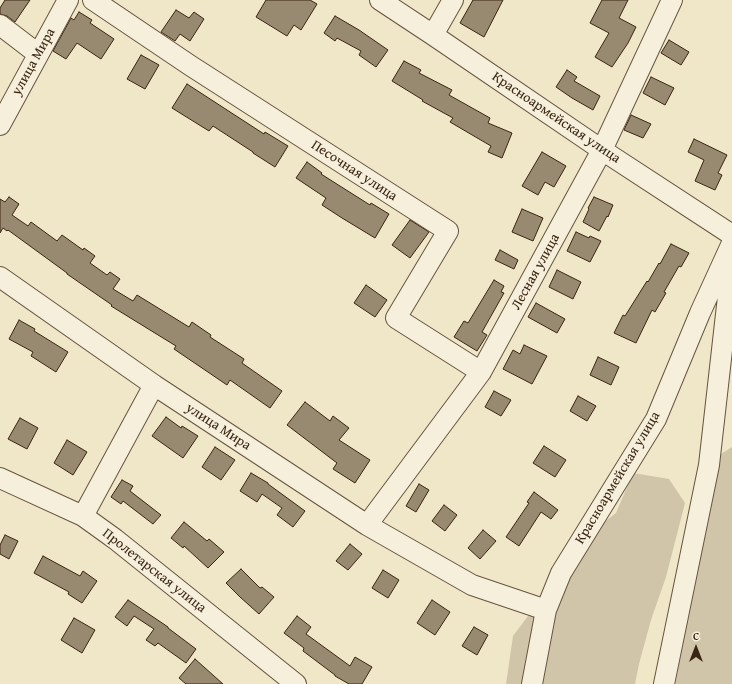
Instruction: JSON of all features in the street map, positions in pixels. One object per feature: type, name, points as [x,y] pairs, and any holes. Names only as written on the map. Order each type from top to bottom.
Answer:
[{"type":"street","name":"улица Мира","points":[[0,125],[68,0]]},
{"type":"street","name":"Песочная улица","points":[[93,0],[191,66],[448,232],[396,318],[481,372]]},
{"type":"street","name":"Красноармейская улица","points":[[380,0],[602,150],[732,235]]},
{"type":"street","points":[[433,35],[453,0]]},
{"type":"street","name":"Лесная улица","points":[[367,525],[481,372],[602,150],[672,0]]},
{"type":"street","points":[[0,25],[38,54]]},
{"type":"street","name":"Красноармейская улица","points":[[532,684],[546,610],[561,573],[656,419],[700,313],[732,243]]},
{"type":"street","points":[[664,684],[709,465],[732,261]]},
{"type":"street","name":"улица Мира","points":[[0,277],[154,385],[367,525],[472,585],[546,610]]},
{"type":"street","points":[[83,516],[154,385]]},
{"type":"street","name":"Пролетарская улица","points":[[0,478],[83,516],[115,539],[296,684]]},
{"type":"shaded area","points":[[732,447],[732,684],[675,684],[721,454]]},
{"type":"shaded area","points":[[633,473],[669,479],[685,503],[666,577],[651,620],[635,684],[506,684],[513,636],[528,616],[546,610],[582,539],[616,513]]},
{"type":"building","points":[[5,0],[30,0],[15,22],[7,16],[0,14],[0,8]]},
{"type":"building","points":[[266,0],[310,0],[317,4],[301,30],[294,25],[287,36],[256,17]]},
{"type":"building","points":[[473,0],[503,0],[484,37],[460,23]]},
{"type":"building","points":[[602,0],[628,0],[619,18],[636,27],[628,43],[612,67],[595,57],[609,33],[590,23]]},
{"type":"building","points":[[176,10],[189,18],[194,12],[204,19],[190,41],[180,34],[175,41],[161,32]]},
{"type":"building","points":[[79,12],[92,20],[90,23],[114,39],[101,59],[77,43],[66,59],[53,51],[71,18],[74,20]]},
{"type":"building","points":[[335,16],[388,50],[376,67],[359,55],[361,51],[337,38],[335,41],[324,33]]},
{"type":"building","points":[[669,40],[689,52],[681,65],[661,53]]},
{"type":"building","points":[[141,55],[159,65],[145,89],[127,79]]},
{"type":"building","points":[[404,61],[421,70],[419,73],[452,90],[449,95],[490,118],[488,123],[512,133],[502,158],[488,152],[491,146],[450,122],[453,118],[422,101],[423,100],[392,81]]},
{"type":"building","points":[[567,70],[577,77],[574,81],[600,96],[593,110],[556,87]]},
{"type":"building","points":[[651,77],[674,88],[665,105],[643,93]]},
{"type":"building","points":[[187,84],[264,134],[265,132],[288,146],[275,167],[213,126],[209,131],[172,108]]},
{"type":"building","points":[[631,115],[651,124],[643,138],[624,130]]},
{"type":"building","points":[[694,139],[727,155],[718,173],[722,175],[715,190],[695,181],[704,160],[688,152]]},
{"type":"building","points":[[542,152],[566,166],[554,187],[545,182],[538,195],[522,186]]},
{"type":"building","points":[[307,162],[322,173],[321,174],[370,205],[371,203],[389,214],[375,238],[322,205],[326,198],[296,178]]},
{"type":"building","points":[[9,197],[19,204],[12,215],[28,226],[31,222],[57,241],[62,235],[83,250],[84,248],[95,256],[90,263],[107,275],[110,272],[120,279],[113,289],[133,301],[137,295],[189,327],[192,322],[211,335],[210,337],[244,359],[242,363],[282,391],[270,408],[230,380],[227,385],[174,349],[176,346],[111,306],[112,305],[8,230],[7,231],[3,228],[0,233],[0,199],[5,202]]},
{"type":"building","points":[[594,197],[613,205],[608,217],[607,216],[599,231],[583,222]]},
{"type":"building","points":[[522,209],[543,218],[533,241],[512,232]]},
{"type":"building","points":[[410,220],[429,232],[410,258],[392,245]]},
{"type":"building","points":[[576,232],[589,238],[590,236],[601,241],[590,262],[567,251]]},
{"type":"building","points":[[671,244],[689,253],[681,267],[679,266],[664,292],[666,293],[655,312],[652,310],[636,343],[614,333],[623,315],[625,316],[647,281],[648,282]]},
{"type":"building","points":[[500,250],[518,260],[514,269],[495,260]]},
{"type":"building","points":[[557,270],[581,282],[573,299],[549,287]]},
{"type":"building","points":[[494,280],[504,286],[501,292],[504,293],[482,332],[487,335],[477,351],[454,337],[464,321],[468,323]]},
{"type":"building","points":[[366,285],[387,300],[375,317],[354,303]]},
{"type":"building","points":[[536,303],[565,319],[557,333],[528,317]]},
{"type":"building","points":[[19,320],[35,329],[34,331],[68,352],[56,372],[31,356],[33,352],[9,339]]},
{"type":"building","points":[[524,345],[547,356],[532,384],[503,369],[513,350],[520,354]]},
{"type":"building","points":[[598,357],[619,367],[611,385],[590,375]]},
{"type":"building","points":[[494,391],[511,400],[501,416],[485,407]]},
{"type":"building","points":[[578,396],[596,406],[587,421],[570,411]]},
{"type":"building","points":[[305,402],[330,421],[333,416],[349,428],[339,440],[370,460],[355,483],[333,469],[337,463],[287,425]]},
{"type":"building","points":[[166,417],[181,428],[182,426],[198,436],[183,458],[152,436]]},
{"type":"building","points":[[20,418],[38,428],[27,449],[8,439]]},
{"type":"building","points":[[67,440],[87,452],[73,475],[54,463]]},
{"type":"building","points":[[544,446],[566,460],[555,477],[533,463]]},
{"type":"building","points":[[215,447],[235,460],[221,480],[202,467]]},
{"type":"building","points":[[251,473],[268,483],[305,511],[293,527],[277,515],[282,508],[262,494],[257,502],[240,491]]},
{"type":"building","points":[[122,480],[133,486],[130,491],[161,515],[153,524],[123,501],[121,504],[111,497]]},
{"type":"building","points":[[419,484],[429,490],[416,512],[406,506]]},
{"type":"building","points":[[534,492],[558,510],[551,519],[541,512],[519,546],[506,537],[529,503],[527,502]]},
{"type":"building","points":[[444,505],[457,515],[445,531],[432,521]]},
{"type":"building","points":[[184,522],[207,541],[209,539],[224,552],[208,568],[184,546],[183,548],[171,538]]},
{"type":"building","points":[[483,530],[496,541],[480,559],[468,548]]},
{"type":"building","points":[[5,535],[18,541],[9,559],[0,554],[0,545]]},
{"type":"building","points":[[350,544],[362,554],[348,570],[336,561]]},
{"type":"building","points":[[43,556],[80,576],[83,571],[97,581],[82,603],[68,594],[69,592],[34,573]]},
{"type":"building","points":[[241,569],[260,588],[262,587],[274,597],[259,614],[226,583]]},
{"type":"building","points":[[383,570],[399,580],[388,598],[372,588]]},
{"type":"building","points":[[128,600],[168,627],[196,649],[186,663],[158,643],[155,646],[146,640],[154,629],[134,616],[127,626],[115,617]]},
{"type":"building","points":[[432,600],[450,612],[435,635],[417,623]]},
{"type":"building","points":[[297,616],[311,627],[306,634],[350,666],[355,657],[372,667],[362,684],[349,684],[335,676],[303,651],[304,648],[284,633]]},
{"type":"building","points":[[74,618],[95,630],[82,653],[61,640]]},
{"type":"building","points":[[474,627],[488,635],[477,655],[462,646]]},
{"type":"building","points":[[195,659],[223,684],[186,684],[179,678]]}]
